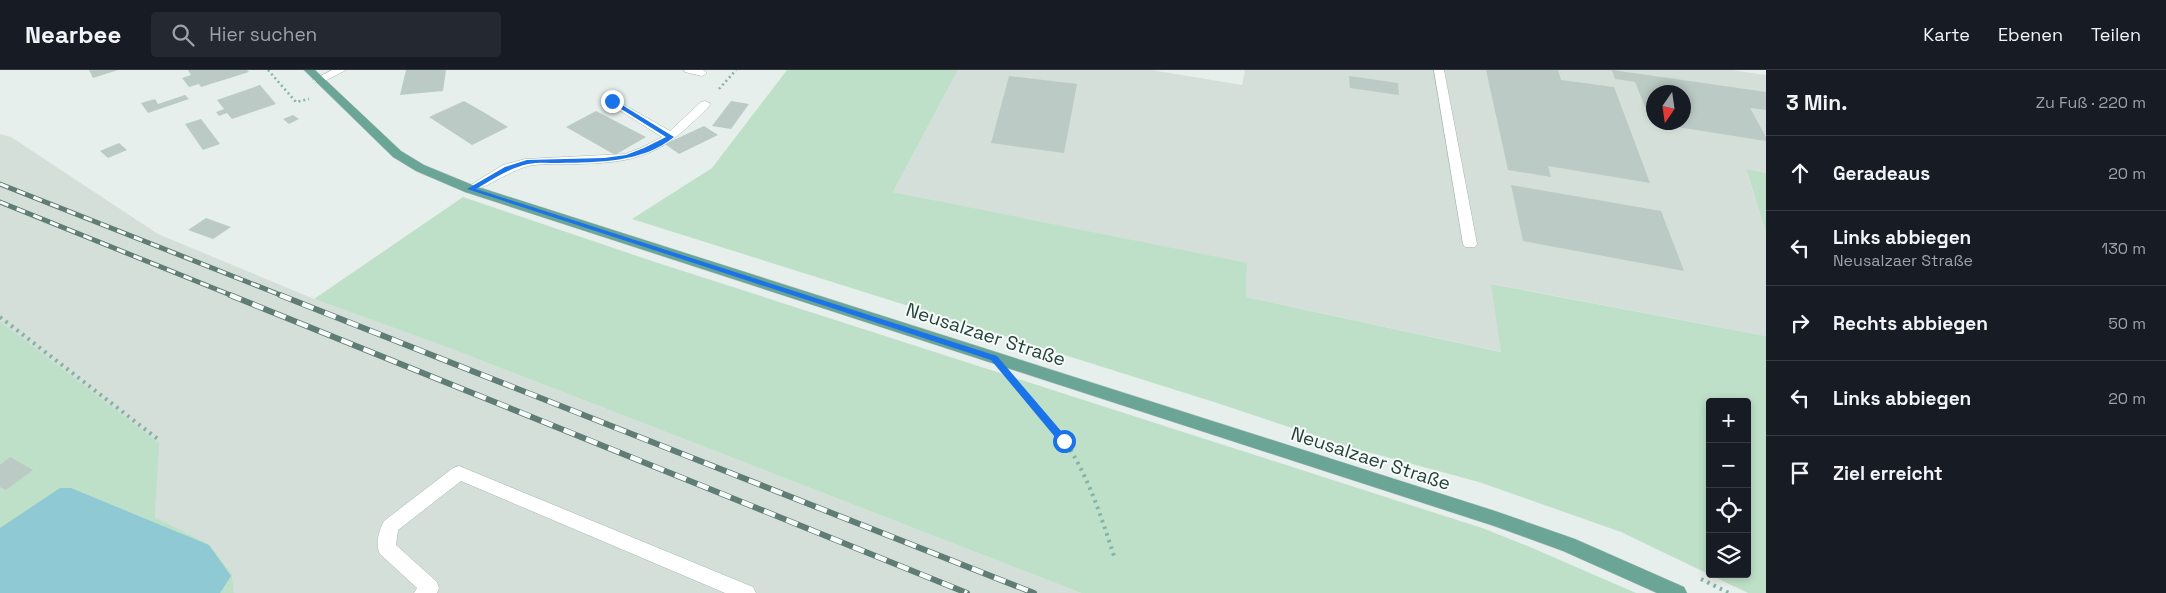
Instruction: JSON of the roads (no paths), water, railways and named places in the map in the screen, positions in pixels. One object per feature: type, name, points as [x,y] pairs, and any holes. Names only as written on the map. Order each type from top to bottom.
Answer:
[{"type":"main road","name":"Neusalzaer Straße","points":[[314,75],[397,154],[420,168],[470,189],[1495,519],[1569,545],[1677,593]]},
{"type":"street","points":[[314,75],[341,70]]},
{"type":"street","points":[[689,70],[702,73]]},
{"type":"street","points":[[1439,70],[1470,244]]},
{"type":"street","points":[[612,101],[671,137]]},
{"type":"street","points":[[470,189],[507,168],[529,162],[604,160],[647,150],[671,137],[705,104]]},
{"type":"street","points":[[430,591],[386,548],[390,526],[458,473],[746,593]]},
{"type":"water","points":[[60,488],[71,488],[209,545],[231,576],[220,593],[0,593],[0,528]]},
{"type":"railway","points":[[0,184],[283,296]]},
{"type":"railway","points":[[0,202],[233,296]]},
{"type":"railway","points":[[230,295],[967,593]]},
{"type":"railway","points":[[280,295],[1034,593]]}]
